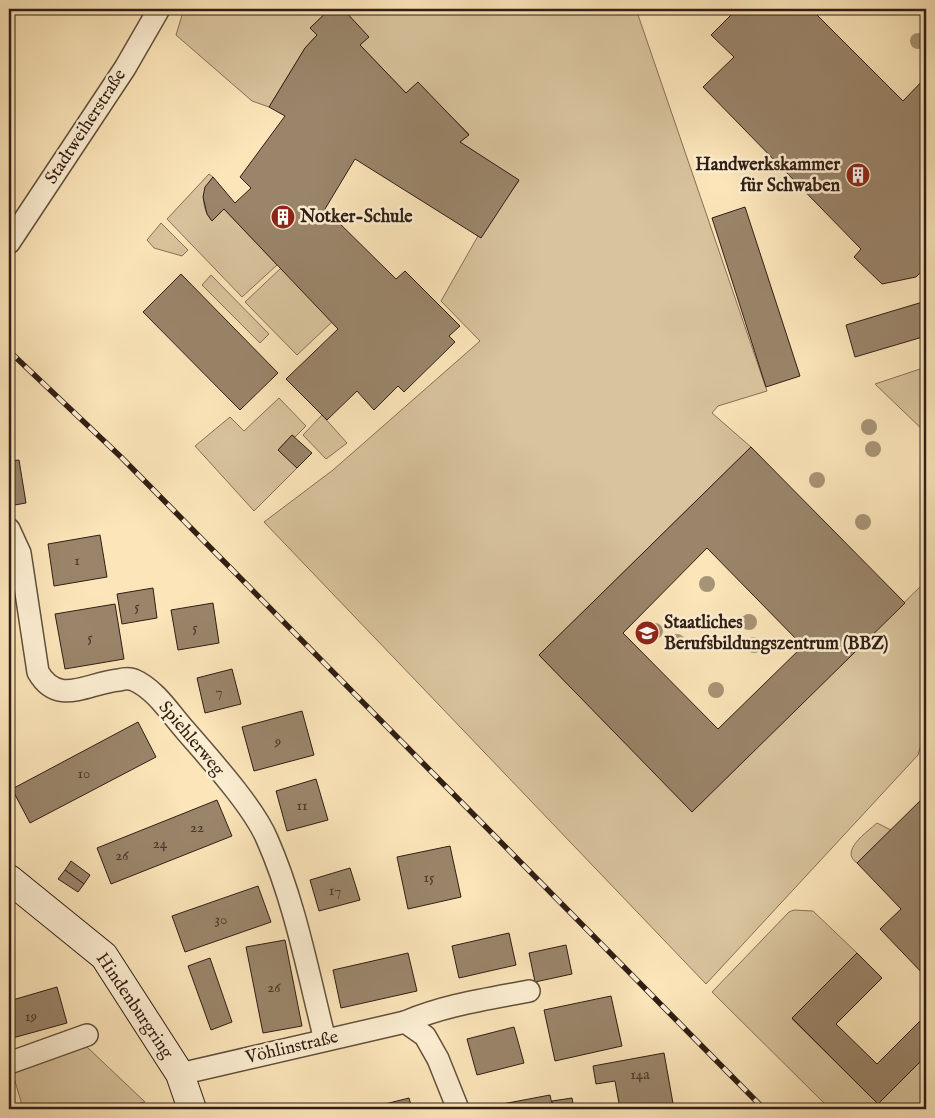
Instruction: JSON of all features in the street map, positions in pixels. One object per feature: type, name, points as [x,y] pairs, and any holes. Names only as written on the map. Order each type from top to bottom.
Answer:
[{"type":"main road","name":"Hindenburgring","points":[[9,879],[104,956],[180,1074],[192,1109]]},
{"type":"street","name":"Stadtweiherstraße","points":[[9,243],[125,68],[159,9]]},
{"type":"street","name":"Spiehlerweg","points":[[9,530],[20,553],[38,672],[45,684],[54,690],[78,689],[110,681],[132,679],[148,688],[201,749],[253,814],[267,838],[283,885],[325,1040]]},
{"type":"street","name":"Vöhlinstraße","points":[[180,1074],[405,1022],[428,1012],[460,1004],[529,991]]},
{"type":"street","points":[[405,1022],[426,1036],[438,1059],[458,1109]]},
{"type":"street","points":[[9,1063],[87,1035]]},
{"type":"shaded area","points":[[197,9],[330,9],[310,28],[317,35],[305,48],[269,107],[252,101],[176,35],[183,12]]},
{"type":"shaded area","points":[[343,9],[636,9],[767,391],[718,406],[712,413],[751,447],[539,655],[692,811],[926,581],[926,728],[918,755],[706,984],[264,522],[333,470],[480,341],[441,301],[478,236],[519,181],[460,142],[469,134],[418,83],[406,93],[360,45],[368,37]]},
{"type":"shaded area","points":[[209,174],[213,177],[206,188],[204,204],[211,220],[224,209],[277,265],[242,297],[167,219]]},
{"type":"shaded area","points":[[161,223],[188,250],[182,256],[154,248],[147,240]]},
{"type":"shaded area","points":[[281,268],[332,322],[297,355],[245,302]]},
{"type":"shaded area","points":[[211,275],[269,334],[260,343],[202,285]]},
{"type":"shaded area","points":[[926,367],[926,433],[875,384]]},
{"type":"shaded area","points":[[279,398],[306,426],[295,437],[292,435],[278,450],[297,468],[254,511],[195,446],[230,417],[244,431]]},
{"type":"shaded area","points":[[322,415],[347,443],[326,459],[303,435]]},
{"type":"shaded area","points":[[877,823],[891,830],[857,863],[852,858],[853,847]]},
{"type":"shaded area","points":[[794,910],[813,911],[857,953],[792,1019],[878,1104],[926,1056],[926,1109],[830,1109],[712,992],[789,912]]},
{"type":"shaded area","points":[[86,1046],[145,1102],[115,1109],[11,1109],[22,1105],[12,1071]]},
{"type":"building","name":"Notker-Schule","points":[[330,9],[343,9],[369,37],[360,45],[406,93],[418,82],[469,135],[460,142],[519,180],[481,238],[355,159],[325,209],[396,279],[405,271],[460,326],[449,336],[455,342],[404,392],[398,386],[374,410],[357,391],[327,420],[286,379],[338,329],[224,209],[212,221],[207,214],[203,197],[205,187],[213,177],[235,203],[251,188],[240,177],[285,116],[269,107],[305,48],[317,35],[310,28]]},
{"type":"building","name":"Handwerkskammer für Schwaben","points":[[737,9],[819,9],[815,13],[903,101],[926,77],[926,267],[916,277],[882,284],[854,257],[861,249],[703,87],[734,57],[711,35]]},
{"type":"building","points":[[745,207],[800,376],[766,387],[712,218]]},
{"type":"building","points":[[181,274],[278,373],[240,410],[143,312]]},
{"type":"building","points":[[926,301],[926,336],[855,357],[846,325]]},
{"type":"building","points":[[292,435],[312,453],[297,468],[278,450]]},
{"type":"building","points":[[751,447],[905,603],[692,812],[539,655]],"holes":[[[707,548],[803,646],[718,729],[623,633]]]},
{"type":"building","points":[[19,460],[26,503],[9,506],[9,461]]},
{"type":"building","points":[[100,535],[107,577],[54,586],[48,544]]},
{"type":"building","points":[[153,588],[157,618],[122,624],[117,594]]},
{"type":"building","points":[[213,603],[219,643],[178,650],[171,610]]},
{"type":"building","points":[[115,604],[124,659],[65,669],[55,614]]},
{"type":"building","points":[[9,653],[14,684],[9,685]]},
{"type":"building","points":[[232,669],[241,704],[205,713],[197,678]]},
{"type":"building","points":[[302,711],[314,755],[254,771],[242,727]]},
{"type":"building","points":[[138,722],[156,757],[30,823],[12,789]]},
{"type":"building","points":[[316,779],[328,820],[287,831],[276,791]]},
{"type":"building","points":[[926,795],[926,977],[880,929],[901,909],[857,863]]},
{"type":"building","points":[[217,800],[232,836],[111,884],[97,848]]},
{"type":"building","points":[[450,846],[461,897],[408,909],[397,857]]},
{"type":"building","points":[[71,861],[90,875],[84,884],[65,870]]},
{"type":"building","points":[[350,868],[360,900],[319,911],[310,880]]},
{"type":"building","points":[[65,870],[84,884],[78,892],[58,879]]},
{"type":"building","points":[[258,886],[271,922],[185,952],[172,916]]},
{"type":"building","points":[[509,933],[516,965],[459,978],[452,946]]},
{"type":"building","points":[[285,940],[302,1026],[263,1033],[246,947]]},
{"type":"building","points":[[566,945],[572,974],[535,982],[529,953]]},
{"type":"building","points":[[408,953],[417,991],[341,1008],[333,970]]},
{"type":"building","points":[[857,953],[882,978],[836,1024],[877,1064],[922,1019],[926,1023],[926,1056],[878,1104],[792,1018]]},
{"type":"building","points":[[210,958],[232,1022],[211,1030],[188,966]]},
{"type":"building","points":[[57,987],[67,1023],[9,1039],[9,1001]]},
{"type":"building","points":[[611,996],[622,1046],[555,1061],[544,1010]]},
{"type":"building","points":[[514,1027],[524,1063],[477,1075],[467,1039]]},
{"type":"building","points":[[664,1053],[674,1109],[620,1109],[615,1081],[596,1084],[593,1066]]},
{"type":"building","points":[[550,1095],[553,1109],[498,1109],[497,1105]]},
{"type":"building","points":[[409,1098],[412,1109],[365,1109]]},
{"type":"building","points":[[572,1098],[574,1109],[554,1109],[552,1101]]},
{"type":"railway","points":[[9,351],[121,457],[764,1109]]},
{"type":"place","name":"Handwerkskammer für Schwaben","points":[[858,175]]},
{"type":"place","name":"Notker-Schule","points":[[283,217]]},
{"type":"place","name":"Staatliches Berufsbildungszentrum (BBZ)","points":[[647,633]]}]
